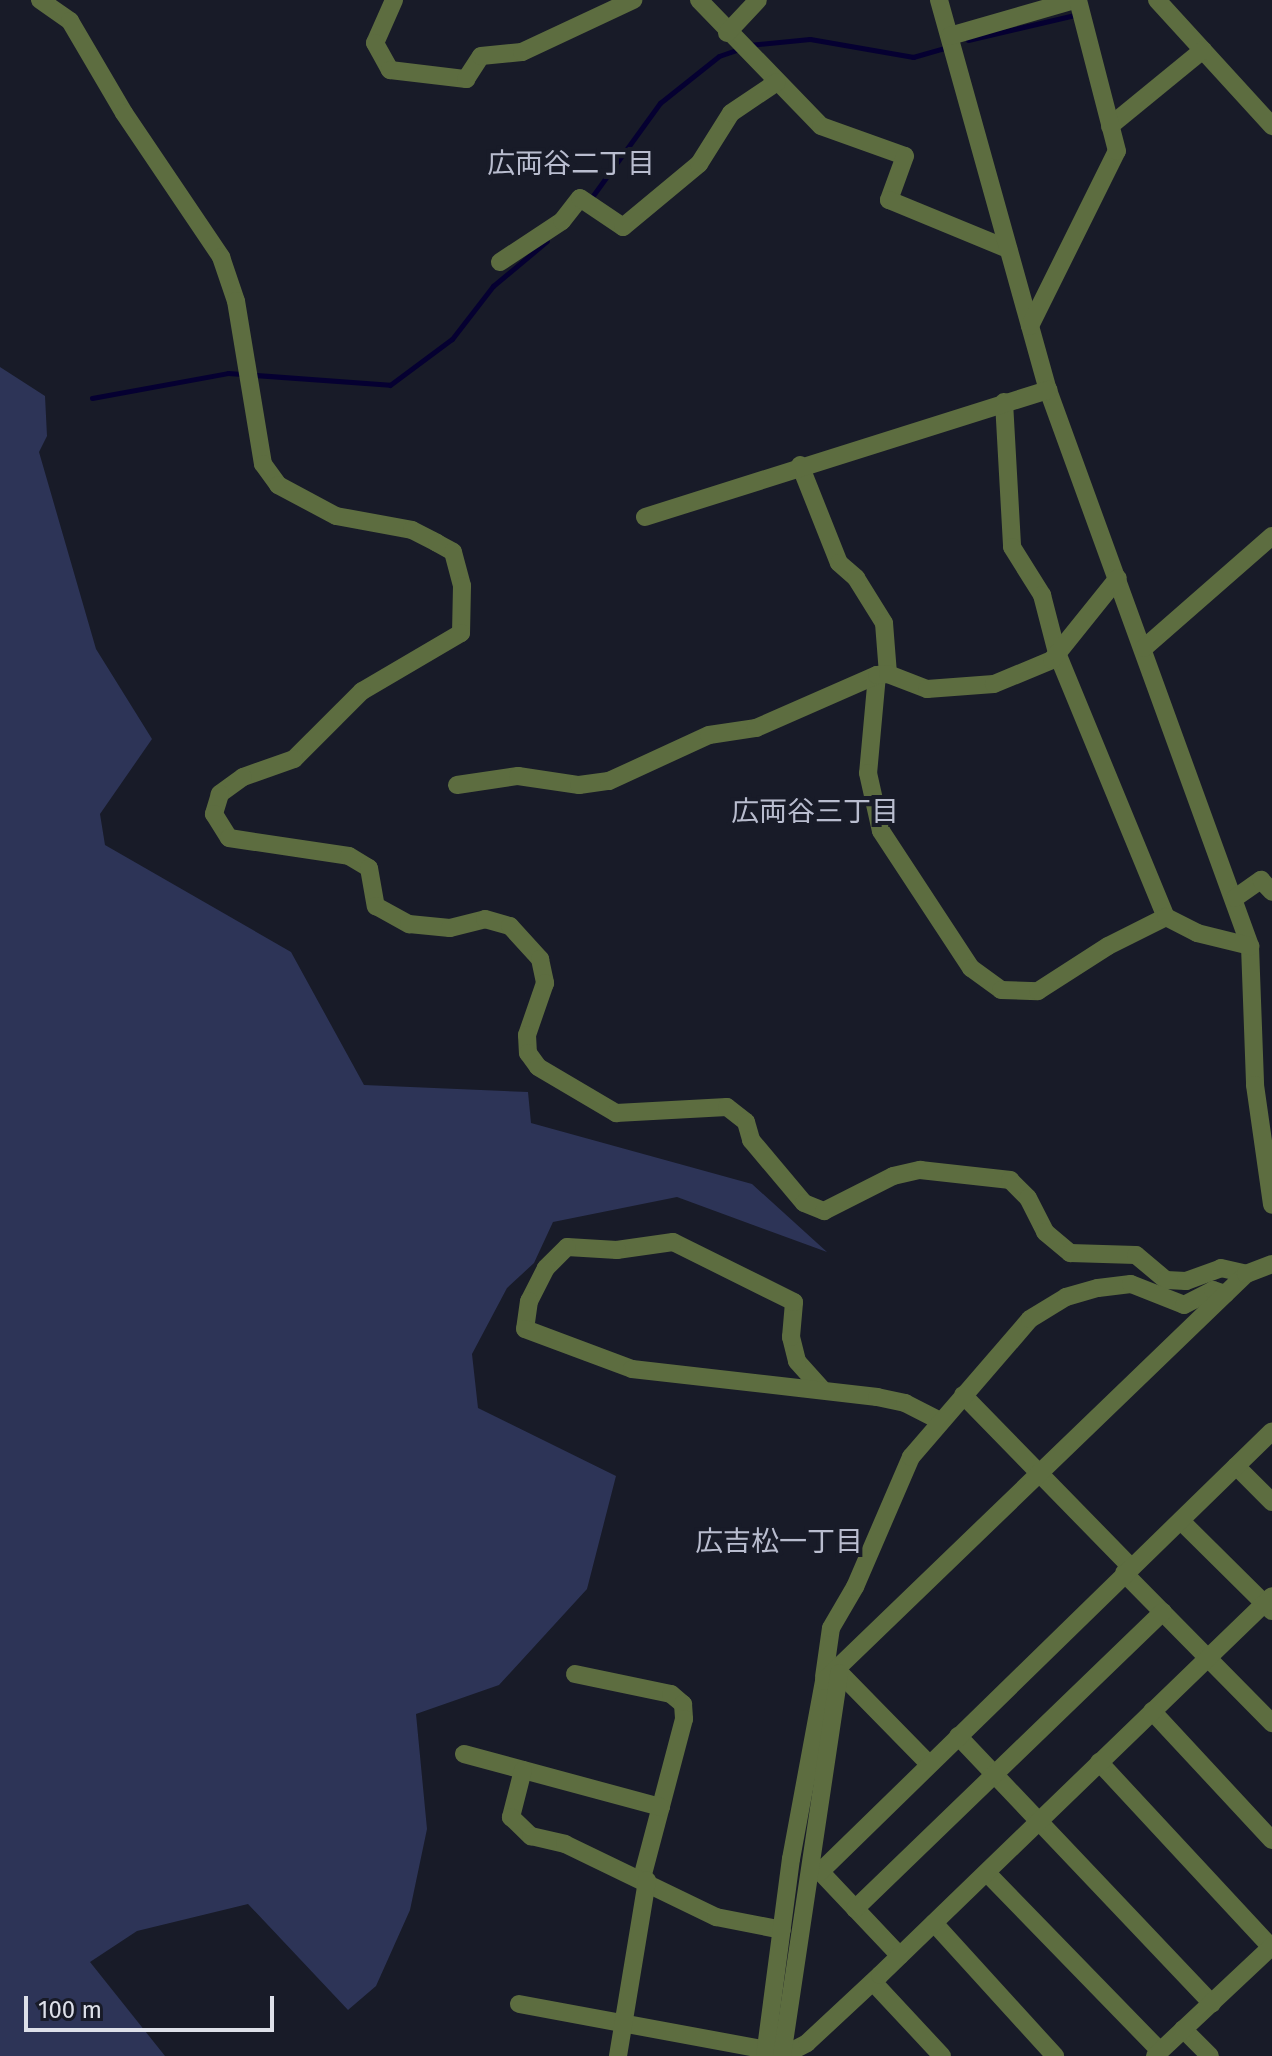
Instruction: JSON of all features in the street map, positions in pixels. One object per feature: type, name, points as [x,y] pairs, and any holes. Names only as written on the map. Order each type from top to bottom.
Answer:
[{"type":"street","points":[[40,0],[70,21],[124,113],[221,257],[236,301],[260,449],[270,475],[278,485],[336,516],[412,530],[453,552],[462,586],[461,633],[362,691],[294,759],[243,777],[220,794],[214,814],[229,838],[349,856],[369,868],[376,906],[409,924],[450,928],[485,919],[510,926],[540,959],[545,983],[527,1035],[528,1053],[538,1067],[616,1113],[727,1107],[746,1122],[751,1140],[804,1203],[824,1211],[893,1176],[920,1170],[1010,1180],[1028,1198],[1045,1232],[1070,1253],[1136,1255],[1166,1280],[1186,1281],[1221,1268],[1246,1274]]},
{"type":"street","points":[[394,0],[375,43],[390,70],[466,79],[481,56],[522,52],[633,0]]},
{"type":"street","points":[[699,0],[727,33],[821,126],[905,156],[889,200],[1008,249]]},
{"type":"street","points":[[727,33],[758,0]]},
{"type":"street","points":[[939,0],[1048,390],[1250,946],[1255,1085],[1272,1205]]},
{"type":"street","points":[[950,36],[1077,0],[1117,151],[1030,326]]},
{"type":"street","points":[[1157,0],[1272,126]]},
{"type":"street","points":[[1110,126],[1133,113],[1203,50]]},
{"type":"street","points":[[500,262],[562,221],[580,198],[623,227],[699,164],[731,113],[777,82]]},
{"type":"street","points":[[645,517],[800,465],[1048,390]]},
{"type":"street","points":[[1004,402],[1012,547],[1042,595],[1057,653],[1166,917],[1197,933],[1250,946]]},
{"type":"street","points":[[800,465],[839,563],[856,578],[884,623],[882,674],[868,773],[881,831],[971,968],[1001,990],[1038,991],[1108,946],[1166,917]]},
{"type":"street","points":[[1144,648],[1272,536]]},
{"type":"street","points":[[457,785],[518,776],[579,785],[609,781],[709,735],[756,728],[882,674],[927,689],[994,684],[1057,653],[1118,578]]},
{"type":"street","points":[[1235,898],[1261,880],[1272,892]]},
{"type":"street","points":[[821,1388],[797,1361],[790,1327],[794,1302],[673,1242],[617,1250],[567,1247],[546,1268],[529,1301],[525,1329],[632,1369],[821,1388],[905,1403],[940,1421]]},
{"type":"street","points":[[774,2055],[782,1930],[791,1859],[832,1674],[1246,1274],[1272,1264]]},
{"type":"street","points":[[774,2055],[815,1867],[832,1674],[831,1628],[855,1587],[911,1457],[1030,1319],[1066,1297],[1131,1284],[1172,1304],[1184,1305],[1213,1290],[1225,1294]]},
{"type":"street","points":[[963,1395],[1039,1473],[1163,1612],[1272,1723]]},
{"type":"street","points":[[815,1867],[958,1736],[1272,1431]]},
{"type":"street","points":[[1236,1466],[1272,1502]]},
{"type":"street","points":[[519,2004],[774,2055],[814,2049],[873,1982],[1208,1657],[1270,1603],[1181,1521]]},
{"type":"street","points":[[855,1909],[1163,1612]]},
{"type":"street","points":[[575,1674],[671,1694],[683,1704],[684,1719],[644,1879],[618,2056]]},
{"type":"street","points":[[832,1674],[928,1763]]},
{"type":"street","points":[[1152,1711],[1272,1840]]},
{"type":"street","points":[[958,1736],[1212,2004]]},
{"type":"street","points":[[464,1754],[661,1807]]},
{"type":"street","points":[[987,1873],[1157,2054],[1272,1947],[1099,1762]]},
{"type":"street","points":[[523,1770],[511,1817],[531,1836],[565,1844],[644,1879],[716,1917],[782,1930]]},
{"type":"street","points":[[791,1859],[815,1867],[900,1956]]},
{"type":"street","points":[[934,1923],[1055,2056]]},
{"type":"street","points":[[873,1982],[942,2056]]},
{"type":"street","points":[[1183,2029],[1210,2056]]},
{"type":"shaded area","points":[[0,367],[45,396],[47,436],[39,452],[96,649],[152,739],[100,814],[105,845],[291,952],[364,1085],[528,1092],[531,1123],[752,1184],[827,1252],[677,1197],[553,1222],[534,1263],[507,1288],[472,1354],[478,1408],[616,1476],[587,1589],[499,1685],[416,1714],[427,1829],[410,1910],[376,1986],[348,2010],[248,1904],[137,1931],[90,1962],[165,2056],[0,2056]]},
{"type":"waterway","points":[[968,40],[1079,14]]},
{"type":"waterway","points":[[749,45],[810,39],[913,57],[947,47]]},
{"type":"waterway","points":[[589,201],[660,103],[719,56],[739,49]]},
{"type":"waterway","points":[[92,398],[228,373],[390,385],[452,339],[493,286],[547,241]]},
{"type":"district","name":"広両谷二丁目","points":[[571,164]]},
{"type":"district","name":"広両谷三丁目","points":[[815,812]]},
{"type":"district","name":"広吉松一丁目","points":[[779,1542]]}]
